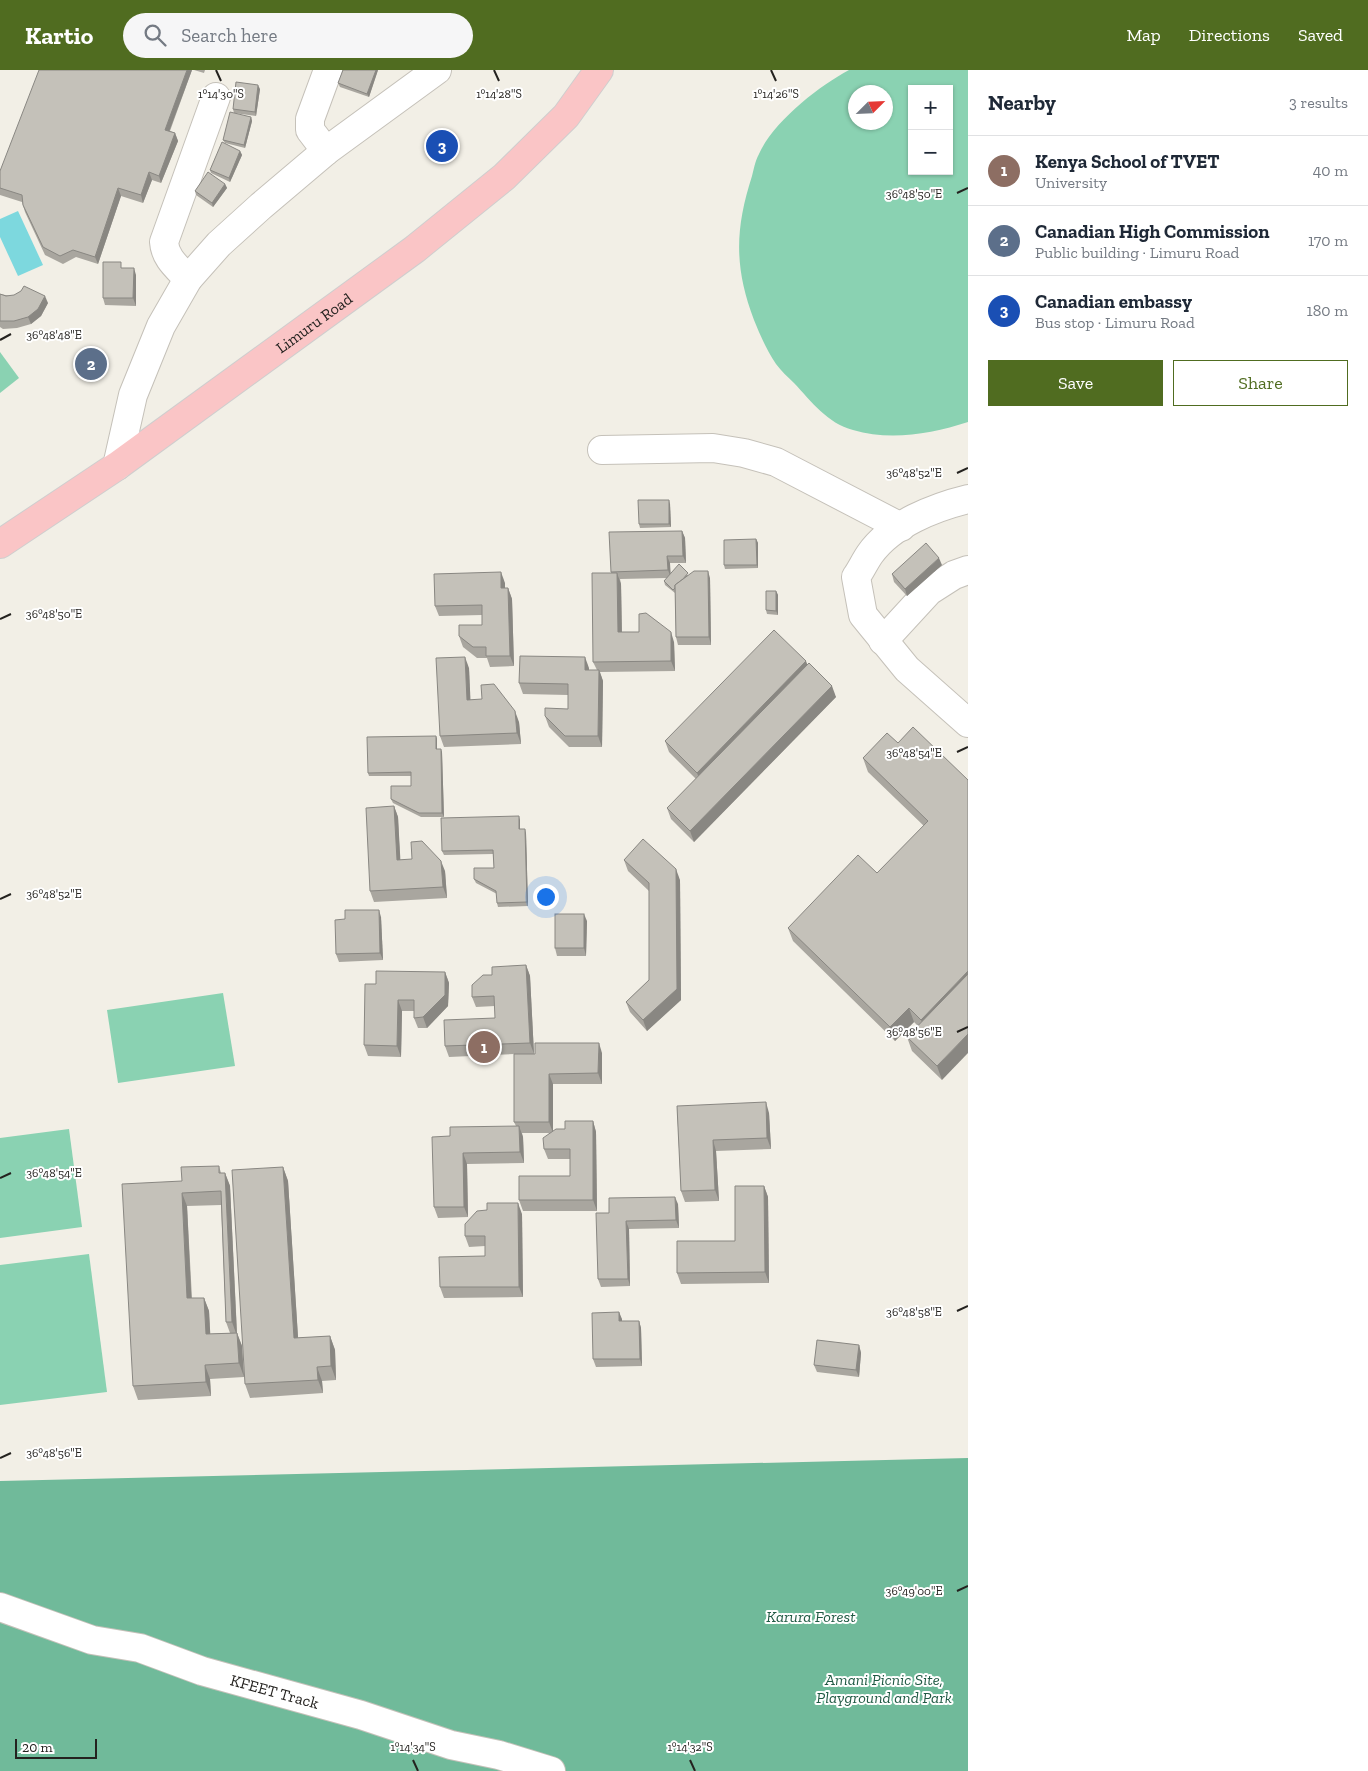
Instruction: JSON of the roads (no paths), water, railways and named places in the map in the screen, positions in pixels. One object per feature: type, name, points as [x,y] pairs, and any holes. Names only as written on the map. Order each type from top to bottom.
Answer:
[{"type":"main road","name":"Limuru Road","points":[[0,544],[117,466],[415,249],[504,178],[566,116],[599,70]]},
{"type":"main road","points":[[0,561],[129,475],[334,328],[415,249]]},
{"type":"street","points":[[326,151],[310,130],[310,118],[328,70]]},
{"type":"street","points":[[117,466],[133,395],[161,326],[188,279],[247,218],[326,151],[436,70]]},
{"type":"street","points":[[188,279],[168,258],[164,250],[164,242],[216,97]]},
{"type":"street","points":[[602,450],[713,448],[744,453],[776,462],[900,527]]},
{"type":"street","points":[[968,499],[953,502],[920,515],[900,527],[886,537],[871,552],[856,578],[863,615],[907,669],[968,723]]},
{"type":"street","points":[[884,641],[929,590],[954,575],[968,570]]},
{"type":"street","name":"KFEET Track","points":[[0,1607],[92,1640],[140,1648],[202,1671],[361,1715],[451,1745],[499,1755],[551,1771]]},
{"type":"water","points":[[18,211],[43,265],[18,276],[0,237],[0,219]]},
{"type":"place","name":"Canadian embassy","points":[[442,146]]},
{"type":"place","name":"Canadian High Commission","points":[[91,364]]},
{"type":"place","name":"Kenya School of TVET","points":[[484,1047]]},
{"type":"park label","name":"Karura Forest","points":[[811,1616]]},
{"type":"park label","name":"Amani Picnic Site, Playground and Park","points":[[884,1688]]}]
